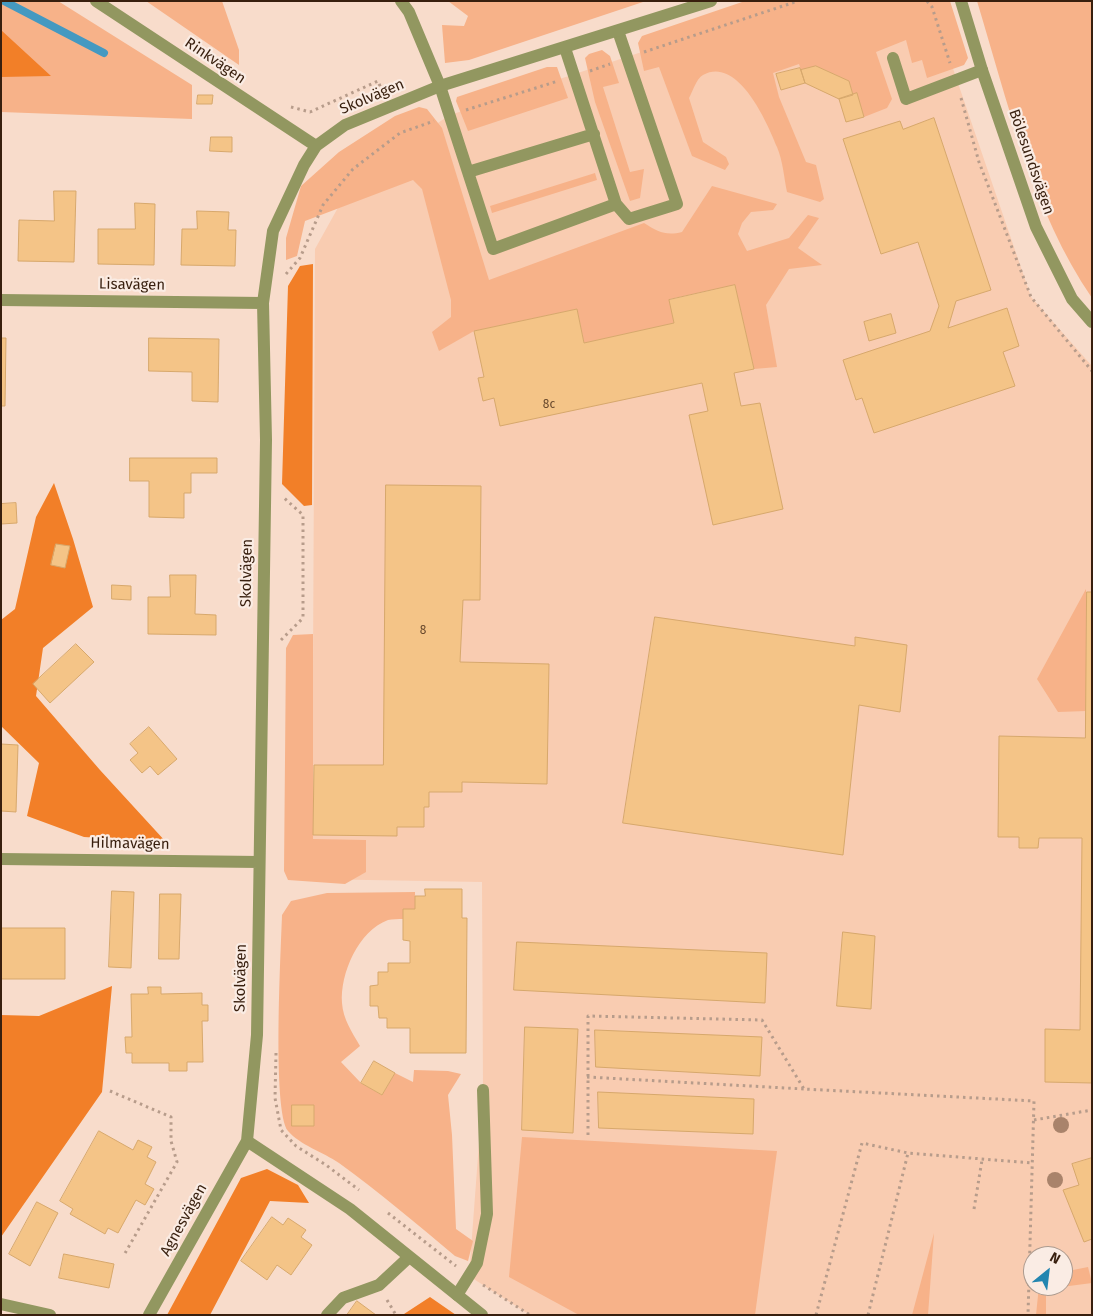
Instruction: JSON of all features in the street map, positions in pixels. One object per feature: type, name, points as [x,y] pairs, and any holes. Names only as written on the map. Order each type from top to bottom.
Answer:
[{"type":"street","name":"Rinkvägen","points":[[96,1],[316,146]]},
{"type":"street","points":[[402,1],[409,12],[440,86],[493,249],[616,204]]},
{"type":"street","name":"Skolvägen","points":[[247,1141],[257,1035],[266,440],[263,302],[273,231],[304,165],[316,146],[345,125],[440,86],[566,48],[710,1]]},
{"type":"street","name":"Bölesundsvägen","points":[[961,1],[982,70],[1036,228],[1072,299],[1092,322]]},
{"type":"street","points":[[566,48],[616,204],[630,219],[676,204],[618,31]]},
{"type":"street","points":[[893,58],[906,99],[982,70]]},
{"type":"street","points":[[468,172],[594,134]]},
{"type":"street","name":"Lisavägen","points":[[1,300],[263,302]]},
{"type":"street","name":"Hilmavägen","points":[[1,859],[259,862]]},
{"type":"street","points":[[457,1295],[477,1263],[487,1214],[483,1090]]},
{"type":"street","points":[[247,1141],[350,1210],[482,1315]]},
{"type":"street","name":"Agnesvägen","points":[[150,1315],[247,1141]]},
{"type":"street","points":[[327,1315],[343,1298],[379,1285],[408,1258]]},
{"type":"street","points":[[1,1304],[50,1315]]},
{"type":"path","points":[[282,277],[300,258],[323,205],[336,189],[353,169],[400,133],[798,1]]},
{"type":"path","points":[[927,1],[932,7],[956,80],[979,162],[1031,297],[1092,371]]},
{"type":"path","points":[[289,106],[310,112],[378,81],[400,133]]},
{"type":"path","points":[[279,493],[303,514],[303,618],[280,641]]},
{"type":"path","points":[[588,1135],[588,1016],[762,1020],[804,1089]]},
{"type":"path","points":[[276,1046],[275,1098],[281,1130],[296,1146],[326,1165],[364,1194]]},
{"type":"path","points":[[587,1077],[1034,1101],[1028,1315]]},
{"type":"path","points":[[110,1091],[170,1116],[171,1141],[178,1162],[124,1255]]},
{"type":"path","points":[[1034,1120],[1092,1110]]},
{"type":"path","points":[[816,1315],[862,1143],[908,1153],[1032,1163]]},
{"type":"path","points":[[868,1315],[908,1153]]},
{"type":"path","points":[[974,1209],[982,1160]]},
{"type":"path","points":[[386,1212],[469,1276],[530,1315]]},
{"type":"shaded area","points":[[1,1],[58,1],[192,85],[192,119],[1,112]]},
{"type":"shaded area","points":[[146,1],[222,1],[239,50],[239,65]]},
{"type":"shaded area","points":[[448,1],[646,1],[469,60],[445,63],[442,25],[464,26],[468,16]]},
{"type":"shaded area","points":[[745,1],[950,1],[968,58],[964,65],[927,78],[922,60],[912,63],[906,40],[876,52],[892,99],[887,108],[864,117],[857,94],[853,95],[849,81],[816,66],[801,70],[799,64],[773,73],[779,97],[806,162],[816,165],[824,199],[820,202],[787,192],[781,158],[773,136],[759,109],[739,83],[728,75],[716,71],[701,77],[689,98],[703,142],[726,157],[729,164],[725,170],[692,156],[659,67],[644,71],[638,43],[642,36]]},
{"type":"shaded area","points":[[797,1],[916,1],[932,7],[1031,297],[1092,366],[1092,1315],[530,1315],[469,1276],[483,1090],[482,882],[312,879],[315,249],[355,177],[450,115]]},
{"type":"shaded area","points":[[977,1],[1092,1],[1092,298],[1071,265],[1053,229],[1038,192],[1011,116]]},
{"type":"shaded area","points":[[1,30],[51,76],[1,77]]},
{"type":"shaded area","points":[[602,50],[610,56],[619,83],[603,87],[630,172],[644,169],[640,198],[630,201],[595,102],[585,58],[589,54]]},
{"type":"shaded area","points":[[547,67],[557,67],[568,98],[468,131],[456,101],[457,97]]},
{"type":"shaded area","points":[[419,107],[427,109],[442,128],[489,280],[644,223],[662,232],[671,234],[682,232],[712,186],[777,204],[773,210],[751,212],[742,223],[738,234],[747,251],[789,238],[808,215],[819,218],[798,248],[822,265],[789,269],[766,305],[777,367],[754,369],[735,285],[670,299],[674,323],[584,343],[577,309],[474,331],[439,351],[432,332],[451,317],[451,300],[422,189],[413,180],[305,221],[297,256],[286,260],[286,238],[301,186],[339,152],[395,116]]},
{"type":"shaded area","points":[[595,173],[597,180],[492,213],[490,206]]},
{"type":"shaded area","points":[[313,264],[312,505],[304,506],[282,484],[288,286],[300,266]]},
{"type":"shaded area","points":[[54,483],[93,607],[43,648],[36,696],[166,842],[84,837],[27,816],[39,763],[1,726],[1,620],[15,609],[36,517]]},
{"type":"shaded area","points":[[1086,589],[1086,711],[1058,712],[1037,679]]},
{"type":"shaded area","points":[[313,634],[313,839],[366,840],[366,872],[345,884],[288,880],[284,871],[286,648],[293,635]]},
{"type":"shaded area","points":[[415,892],[415,909],[403,909],[403,919],[388,920],[377,926],[360,943],[353,955],[344,979],[342,1003],[346,1020],[360,1046],[341,1062],[361,1083],[382,1095],[395,1073],[413,1082],[414,1070],[448,1071],[461,1074],[448,1095],[452,1135],[456,1229],[473,1241],[468,1261],[455,1256],[339,1163],[293,1136],[288,1131],[283,1117],[279,1063],[282,915],[291,901],[327,893]]},
{"type":"shaded area","points":[[112,986],[102,1092],[1,1237],[1,1015],[39,1016]]},
{"type":"shaded area","points":[[522,1137],[777,1151],[755,1315],[579,1315],[509,1277]]},
{"type":"shaded area","points":[[267,1169],[298,1185],[309,1203],[270,1201],[210,1315],[167,1315],[241,1178]]},
{"type":"shaded area","points":[[934,1233],[928,1315],[912,1315]]},
{"type":"shaded area","points":[[1088,1267],[1092,1283],[1073,1285],[1073,1270]]},
{"type":"shaded area","points":[[1038,1296],[1046,1296],[1046,1315],[1036,1315]]},
{"type":"shaded area","points":[[430,1297],[456,1315],[404,1314]]},
{"type":"building","points":[[816,66],[849,81],[853,95],[839,99],[805,83],[801,70]]},
{"type":"building","points":[[800,68],[805,83],[781,90],[776,74]]},
{"type":"building","points":[[857,93],[864,117],[846,122],[839,99]]},
{"type":"building","points":[[198,95],[213,95],[212,104],[197,104]]},
{"type":"building","points":[[934,118],[991,290],[956,301],[948,328],[1007,308],[1019,346],[1003,352],[1015,386],[874,433],[862,398],[856,400],[843,360],[930,331],[939,306],[918,242],[881,254],[843,139],[900,121],[903,129]]},
{"type":"building","points":[[211,137],[232,137],[232,152],[210,151]]},
{"type":"building","points":[[54,191],[76,191],[74,262],[18,261],[19,220],[54,221]]},
{"type":"building","points":[[135,203],[155,204],[154,265],[98,264],[98,229],[135,229]]},
{"type":"building","points":[[197,211],[229,212],[228,230],[236,230],[235,266],[181,265],[182,229],[197,229]]},
{"type":"building","points":[[735,285],[754,369],[734,373],[741,406],[760,403],[783,509],[713,525],[689,415],[708,411],[702,383],[500,426],[494,398],[483,401],[478,378],[484,377],[474,331],[577,309],[584,343],[674,323],[669,300]]},
{"type":"building","points":[[891,314],[896,333],[869,341],[864,322]]},
{"type":"building","points":[[1,338],[6,338],[5,406],[1,406]]},
{"type":"building","points":[[149,338],[219,339],[218,402],[192,401],[192,372],[149,371]]},
{"type":"building","points":[[130,458],[217,458],[217,473],[191,473],[191,493],[184,493],[184,518],[149,517],[149,481],[130,481]]},
{"type":"building","points":[[386,485],[481,486],[480,600],[463,600],[460,662],[549,664],[547,784],[462,782],[462,792],[429,792],[429,807],[424,807],[424,827],[397,827],[397,836],[313,835],[314,765],[383,765]]},
{"type":"building","points":[[16,503],[17,523],[1,524],[1,504]]},
{"type":"building","points":[[56,544],[70,546],[65,568],[51,565]]},
{"type":"building","points":[[170,575],[196,575],[195,614],[216,615],[216,635],[148,634],[148,597],[170,597]]},
{"type":"building","points":[[112,585],[131,586],[131,600],[112,599]]},
{"type":"building","points":[[1087,592],[1092,592],[1092,1083],[1045,1082],[1045,1029],[1080,1030],[1082,838],[1039,838],[1038,848],[1019,848],[1019,837],[998,837],[999,736],[1085,738]]},
{"type":"building","points":[[655,617],[855,646],[855,637],[907,645],[900,712],[859,705],[843,855],[623,823]]},
{"type":"building","points":[[76,644],[94,662],[50,703],[33,684]]},
{"type":"building","points":[[149,727],[177,759],[158,775],[150,766],[142,773],[130,760],[138,753],[130,744]]},
{"type":"building","points":[[1,744],[18,745],[16,812],[1,811]]},
{"type":"building","points":[[425,889],[462,889],[462,918],[467,918],[466,1053],[410,1053],[410,1028],[387,1028],[387,1018],[379,1018],[378,1006],[370,1006],[370,986],[378,985],[378,972],[388,972],[388,963],[410,963],[410,941],[403,940],[403,909],[415,909],[415,896],[425,896]]},
{"type":"building","points":[[112,891],[134,892],[131,968],[109,967]]},
{"type":"building","points":[[160,894],[181,894],[179,959],[159,959]]},
{"type":"building","points":[[1,928],[65,928],[65,979],[1,979]]},
{"type":"building","points":[[843,932],[875,936],[871,1009],[837,1006]]},
{"type":"building","points":[[517,942],[767,953],[765,1003],[514,990]]},
{"type":"building","points":[[148,987],[161,987],[161,994],[202,993],[202,1005],[208,1005],[208,1021],[202,1021],[203,1062],[187,1062],[187,1071],[169,1071],[169,1063],[132,1063],[132,1053],[126,1053],[125,1037],[132,1037],[131,994],[148,994]]},
{"type":"building","points":[[525,1027],[578,1029],[573,1133],[522,1130]]},
{"type":"building","points":[[595,1030],[762,1037],[760,1076],[596,1067]]},
{"type":"building","points":[[374,1061],[395,1073],[382,1095],[361,1083]]},
{"type":"building","points":[[598,1092],[754,1099],[753,1134],[599,1128]]},
{"type":"building","points":[[292,1105],[314,1105],[314,1126],[292,1126]]},
{"type":"building","points":[[99,1131],[133,1150],[138,1140],[152,1147],[147,1157],[156,1162],[145,1184],[154,1189],[145,1205],[136,1200],[118,1233],[108,1228],[105,1234],[70,1214],[73,1209],[60,1201]]},
{"type":"building","points":[[1092,1158],[1092,1239],[1084,1242],[1063,1190],[1079,1185],[1072,1164]]},
{"type":"building","points":[[37,1202],[58,1213],[30,1266],[9,1254]]},
{"type":"building","points":[[272,1217],[283,1225],[288,1218],[306,1230],[301,1237],[312,1245],[291,1275],[277,1265],[267,1280],[241,1261]]},
{"type":"building","points":[[64,1254],[114,1264],[109,1288],[59,1278]]},
{"type":"building","points":[[357,1301],[376,1315],[347,1315]]},
{"type":"waterway","points":[[4,1],[104,53]]}]
